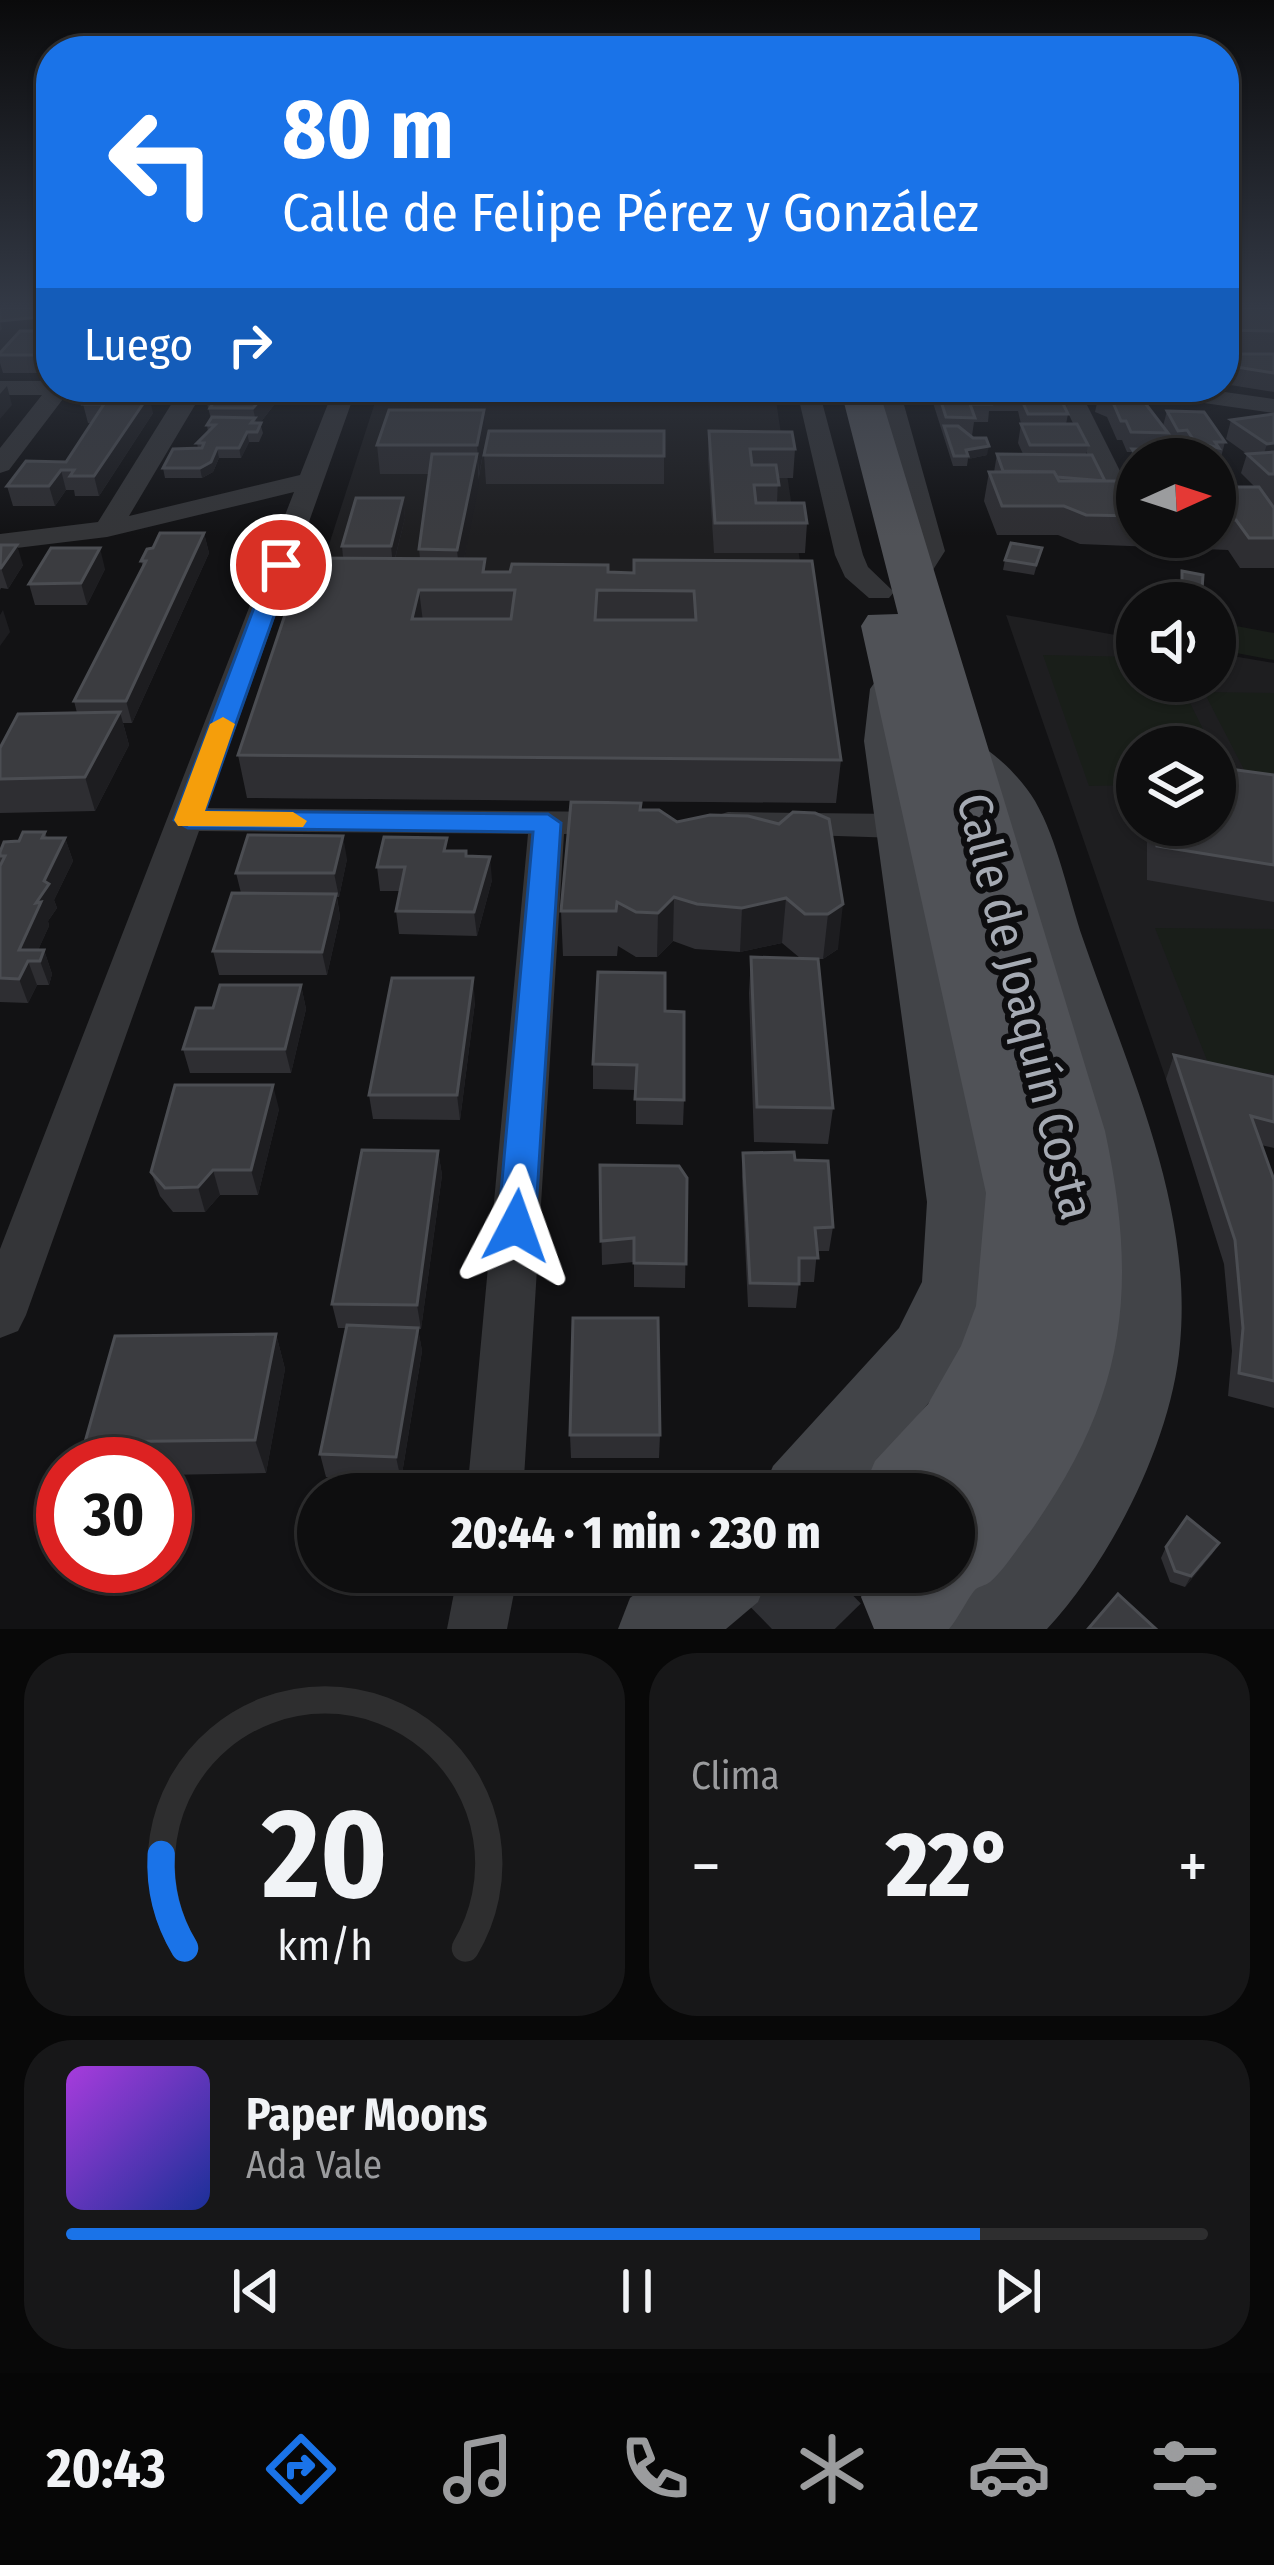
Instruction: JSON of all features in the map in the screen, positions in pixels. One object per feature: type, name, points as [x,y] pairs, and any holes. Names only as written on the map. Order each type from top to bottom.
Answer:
[{"type":"main road","name":"Calle de Joaquín Costa","points":[[849,402],[896,585],[961,751],[1067,1131],[1087,1248],[1080,1318],[1064,1382],[1031,1451],[975,1539]]},
{"type":"main road","name":"Calle de Joaquín Costa","points":[[896,585],[896,671],[1016,1152],[1026,1213],[1019,1306],[998,1365],[960,1435],[927,1473]]},
{"type":"street","points":[[0,388],[36,388]]},
{"type":"street","points":[[0,465],[49,402]]},
{"type":"street","points":[[107,529],[185,402]]},
{"type":"street","points":[[0,1315],[340,402]]},
{"type":"street","name":"Calle de Joaquín Costa","points":[[850,402],[932,551],[896,585]]},
{"type":"street","points":[[1075,402],[1116,476]]},
{"type":"street","points":[[1152,402],[1192,413],[1226,415],[1262,404]]},
{"type":"street","points":[[0,542],[107,529],[312,480]]},
{"type":"street","points":[[819,1473],[925,1352],[958,1284],[961,1202],[888,741],[896,671]]},
{"type":"street","points":[[188,820],[898,826]]},
{"type":"street","points":[[497,1473],[548,823]]},
{"type":"street","points":[[477,1629],[484,1593]]},
{"type":"street","points":[[661,1629],[703,1593]]},
{"type":"shaded area","points":[[375,402],[776,402],[836,803],[247,798]]},
{"type":"shaded area","points":[[1006,615],[1116,635],[1116,702],[1236,702],[1236,657],[1274,663],[1274,1104],[1166,1079]]},
{"type":"shaded area","points":[[1236,626],[1274,633],[1274,660],[1236,653]]},
{"type":"shaded area","points":[[1043,655],[1116,657],[1116,702],[1190,702],[1202,726],[1116,726],[1116,785],[1089,786]]},
{"type":"shaded area","points":[[1236,692],[1274,693],[1274,791],[1255,791],[1236,754],[1236,726],[1222,726],[1209,702],[1236,702]]},
{"type":"shaded area","points":[[1155,928],[1274,929],[1274,1073],[1212,1073]]},
{"type":"building","points":[[144,402],[94,476],[70,476],[74,470],[61,470],[49,486],[7,486],[26,461],[66,462],[104,404],[83,404]]},
{"type":"building","points":[[214,402],[258,402],[253,408],[210,408]]},
{"type":"building","points":[[941,402],[991,404],[970,404],[975,418],[946,417]]},
{"type":"building","points":[[1023,402],[1062,402],[1068,414],[1028,414]]},
{"type":"building","points":[[1113,402],[1144,402],[1168,433],[1131,432],[1126,421],[1121,421]]},
{"type":"building","points":[[389,410],[484,410],[477,445],[377,445]]},
{"type":"building","points":[[1167,411],[1204,412],[1222,438],[1192,438],[1187,430],[1178,431]]},
{"type":"building","points":[[1274,414],[1274,443],[1267,444],[1231,420]]},
{"type":"building","points":[[212,417],[255,418],[251,423],[261,423],[257,432],[247,432],[239,448],[217,448],[211,462],[200,468],[163,468],[173,449],[202,448],[204,443],[197,443],[215,425],[207,425]]},
{"type":"building","points":[[1021,424],[1077,424],[1088,445],[1030,445]]},
{"type":"building","points":[[944,426],[958,426],[973,438],[986,438],[989,446],[966,450],[968,456],[954,456]]},
{"type":"building","points":[[489,431],[664,431],[664,456],[484,455]]},
{"type":"building","points":[[709,431],[792,432],[795,449],[750,449],[752,465],[776,465],[779,485],[754,485],[756,503],[804,503],[807,523],[715,523]]},
{"type":"building","points":[[1274,452],[1274,474],[1247,454]]},
{"type":"building","points":[[432,454],[477,454],[457,550],[419,549]]},
{"type":"building","points":[[997,454],[1092,455],[1105,481],[1057,477],[1054,472],[1003,471]]},
{"type":"building","points":[[989,472],[1054,472],[1059,481],[1116,481],[1116,516],[1086,515],[1064,506],[1002,506]]},
{"type":"building","points":[[1236,487],[1259,487],[1274,508],[1274,538],[1249,538],[1236,520]]},
{"type":"building","points":[[356,498],[403,498],[391,546],[342,546]]},
{"type":"building","points":[[160,533],[204,533],[126,701],[74,701],[146,561],[141,561],[147,549],[153,548]]},
{"type":"building","points":[[1011,543],[1042,548],[1036,565],[1005,560]]},
{"type":"building","points":[[1,545],[17,545],[0,568]]},
{"type":"building","points":[[51,548],[100,548],[81,583],[29,584]]},
{"type":"building","points":[[304,558],[485,559],[483,572],[510,572],[512,564],[608,565],[608,572],[634,573],[634,560],[812,561],[841,760],[238,755]],"holes":[[[419,590],[515,590],[511,619],[412,619]],[[597,590],[694,591],[696,620],[595,620]]]},
{"type":"building","points":[[1182,571],[1203,575],[1203,582],[1182,582]]},
{"type":"building","points":[[120,712],[85,777],[0,779],[0,748],[18,714]]},
{"type":"building","points":[[1236,770],[1274,775],[1274,865],[1157,846],[1236,846]]},
{"type":"building","points":[[571,802],[641,803],[640,810],[659,810],[677,822],[710,815],[748,816],[779,824],[793,812],[815,813],[829,819],[843,904],[828,914],[805,914],[786,898],[742,908],[674,897],[658,913],[636,912],[617,902],[616,911],[561,911]]},
{"type":"building","points":[[23,832],[65,838],[19,950],[44,950],[40,961],[28,961],[19,979],[0,978],[0,866],[5,856],[0,852],[4,842],[19,841]]},
{"type":"building","points":[[248,835],[343,836],[334,873],[236,873]]},
{"type":"building","points":[[384,837],[447,838],[444,851],[490,857],[474,912],[396,911],[405,867],[377,867]]},
{"type":"building","points":[[232,893],[336,894],[322,952],[213,951]]},
{"type":"building","points":[[751,957],[818,959],[833,1108],[757,1107]]},
{"type":"building","points":[[598,972],[665,973],[665,1011],[684,1012],[684,1100],[635,1099],[637,1065],[593,1064]]},
{"type":"building","points":[[392,978],[473,978],[457,1095],[369,1095]]},
{"type":"building","points":[[220,985],[301,985],[285,1049],[183,1049],[196,1008],[213,1008]]},
{"type":"building","points":[[1174,1055],[1274,1077],[1274,1122],[1251,1116],[1274,1180],[1274,1381],[1239,1373],[1243,1328],[1235,1240]]},
{"type":"building","points":[[175,1085],[273,1085],[251,1170],[213,1170],[198,1187],[165,1188],[151,1172]]},
{"type":"building","points":[[362,1150],[438,1151],[417,1305],[332,1304]]},
{"type":"building","points":[[794,1152],[795,1160],[828,1161],[833,1227],[815,1228],[818,1258],[799,1258],[799,1284],[750,1283],[743,1153]]},
{"type":"building","points":[[600,1165],[679,1166],[687,1178],[686,1264],[634,1263],[634,1238],[601,1241]]},
{"type":"building","points":[[573,1318],[658,1318],[660,1435],[570,1435]]},
{"type":"building","points":[[347,1325],[418,1328],[396,1457],[320,1454]]},
{"type":"building","points":[[276,1334],[255,1440],[86,1437],[115,1336]]},
{"type":"building","points":[[1187,1517],[1219,1543],[1191,1576],[1175,1571],[1166,1547]]},
{"type":"building","points":[[1118,1594],[1156,1629],[1088,1629]]},
{"type":"tunnel","points":[[772,1629],[809,1593]]},
{"type":"slow traffic","points":[[223,724],[188,820],[293,821]]},
{"type":"route","points":[[281,565],[188,820],[548,823],[516,1226]]}]
